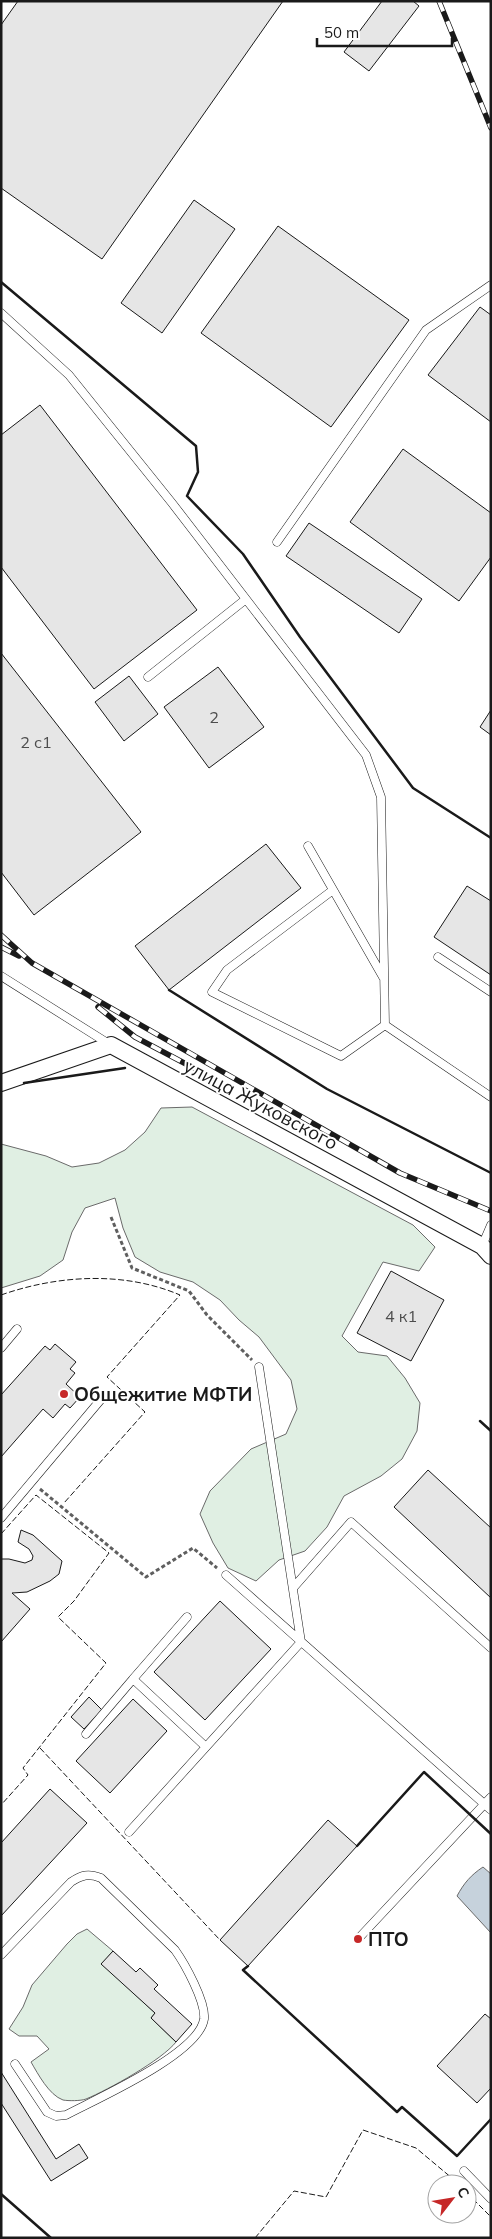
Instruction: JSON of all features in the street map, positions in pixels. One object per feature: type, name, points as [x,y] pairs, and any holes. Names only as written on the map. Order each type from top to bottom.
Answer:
[{"type":"street","points":[[1,1083],[111,1045]]},
{"type":"street","name":"улица Жуковского","points":[[111,1045],[486,1251]]},
{"type":"lane","points":[[277,542],[426,330],[491,285]]},
{"type":"lane","points":[[1,313],[69,375],[172,504],[366,756],[381,797],[385,1025]]},
{"type":"lane","points":[[148,677],[246,599]]},
{"type":"lane","points":[[308,846],[384,979]]},
{"type":"lane","points":[[333,890],[227,970],[212,992],[341,1056],[385,1025]]},
{"type":"lane","points":[[438,958],[491,992]]},
{"type":"lane","points":[[1,976],[111,1045]]},
{"type":"lane","points":[[385,1025],[491,1097]]},
{"type":"lane","points":[[486,1251],[491,1225]]},
{"type":"lane","points":[[1,1348],[17,1329]]},
{"type":"lane","points":[[259,1367],[301,1642]]},
{"type":"lane","points":[[1,1518],[103,1397]]},
{"type":"lane","points":[[293,1588],[351,1522],[491,1648]]},
{"type":"lane","points":[[226,1575],[491,1810]]},
{"type":"lane","points":[[86,1734],[187,1617]]},
{"type":"lane","points":[[129,1832],[301,1642]]},
{"type":"lane","points":[[133,1679],[206,1747]]},
{"type":"lane","points":[[358,1939],[491,1797]]},
{"type":"lane","points":[[1,1955],[71,1882],[81,1876],[90,1874],[100,1878],[175,1950],[185,1964],[202,2006],[204,2020],[193,2040],[182,2050],[160,2065],[66,2115],[56,2116],[47,2112],[15,2064]]},
{"type":"lane","points":[[464,2171],[491,2199]]},
{"type":"path","points":[[111,1217],[132,1268],[189,1291],[207,1315],[259,1367]]},
{"type":"path","points":[[32,1482],[146,1577],[193,1548],[226,1575]]},
{"type":"green space","points":[[192,1107],[413,1225],[435,1247],[419,1271],[383,1262],[342,1336],[358,1352],[387,1356],[405,1378],[420,1403],[417,1431],[402,1459],[381,1476],[344,1496],[327,1527],[305,1551],[279,1560],[256,1581],[228,1568],[213,1543],[200,1514],[210,1491],[251,1449],[286,1434],[297,1409],[291,1380],[259,1337],[220,1300],[193,1282],[160,1272],[135,1257],[123,1228],[115,1198],[85,1208],[72,1232],[63,1260],[40,1276],[1,1288],[1,1144],[46,1156],[72,1167],[99,1163],[125,1150],[145,1132],[161,1108]]},
{"type":"green space","points":[[87,1929],[113,1951],[102,1964],[155,2013],[151,2018],[176,2042],[147,2066],[96,2095],[84,2100],[63,2100],[53,2094],[31,2062],[49,2049],[37,2036],[19,2036],[9,2029],[23,2007],[32,1985],[67,1944],[77,1934]]},
{"type":"shaded area","points":[[483,1867],[491,1874],[491,1933],[457,1896],[468,1880]]},
{"type":"building","points":[[18,1],[283,1],[102,259],[1,188],[1,25]]},
{"type":"building","points":[[382,1],[413,1],[419,6],[369,71],[344,52]]},
{"type":"building","points":[[194,200],[235,229],[162,333],[121,303]]},
{"type":"building","points":[[278,226],[409,320],[331,427],[201,333]]},
{"type":"building","points":[[480,307],[491,315],[491,422],[428,375]]},
{"type":"building","points":[[40,405],[197,610],[94,689],[1,567],[1,435]]},
{"type":"building","points":[[403,449],[491,513],[491,557],[459,601],[350,522]]},
{"type":"building","points":[[309,523],[422,599],[399,633],[286,556]]},
{"type":"building","points":[[1,653],[141,832],[34,915],[1,872]]},
{"type":"building","points":[[218,667],[264,727],[209,768],[164,707]]},
{"type":"building","points":[[129,676],[158,714],[124,741],[95,702]]},
{"type":"building","points":[[491,710],[491,735],[480,727]]},
{"type":"building","points":[[266,844],[301,888],[169,990],[135,946]]},
{"type":"building","points":[[467,886],[491,901],[491,975],[434,937]]},
{"type":"building","points":[[391,1271],[444,1300],[411,1361],[357,1333]]},
{"type":"building","points":[[55,1344],[76,1362],[70,1369],[75,1373],[66,1384],[80,1397],[70,1408],[65,1404],[53,1418],[43,1409],[1,1457],[1,1395],[45,1346],[50,1350]]},
{"type":"building","points":[[428,1470],[491,1528],[491,1598],[394,1507]]},
{"type":"building","points":[[21,1530],[33,1535],[62,1561],[59,1574],[50,1581],[27,1592],[12,1593],[30,1609],[1,1642],[1,1559],[25,1563],[32,1560],[33,1556],[29,1549],[18,1542]]},
{"type":"building","points":[[220,1601],[271,1649],[205,1720],[154,1672]]},
{"type":"building","points":[[89,1697],[102,1710],[84,1729],[71,1717]]},
{"type":"building","points":[[133,1699],[167,1731],[110,1793],[76,1761]]},
{"type":"building","points":[[50,1789],[87,1823],[1,1916],[1,1843]]},
{"type":"building","points":[[328,1820],[357,1846],[248,1966],[220,1940]]},
{"type":"building","points":[[113,1951],[136,1972],[140,1968],[158,1985],[154,1989],[192,2024],[176,2042],[151,2018],[155,2013],[101,1964]]},
{"type":"building","points":[[485,2014],[491,2019],[491,2088],[477,2103],[437,2066]]},
{"type":"building","points":[[1,2072],[56,2159],[79,2144],[88,2158],[51,2181],[1,2103]]},
{"type":"railway","points":[[439,1],[491,128]]},
{"type":"railway","points":[[1,935],[32,963],[400,1173],[491,1211]]},
{"type":"railway","points":[[1,947],[19,956]]},
{"type":"railway","points":[[98,1007],[135,1037],[203,1073]]},
{"type":"fence","points":[[1,1295],[45,1283],[91,1278],[136,1282],[159,1287],[180,1295],[107,1377],[145,1412],[64,1503]]},
{"type":"fence","points":[[1,1534],[36,1495],[109,1553],[74,1601],[58,1617],[106,1663],[23,1768],[28,1775],[1,1805]]},
{"type":"fence","points":[[40,1748],[220,1940]]},
{"type":"fence","points":[[255,2238],[294,2191],[326,2197],[363,2130],[416,2148],[447,2174]]},
{"type":"fence","points":[[477,2203],[491,2217]]},
{"type":"wall","points":[[1,282],[196,446],[198,472],[187,496],[243,554],[300,637],[413,788],[491,838]]},
{"type":"wall","points":[[169,990],[327,1089],[491,1173]]},
{"type":"wall","points":[[24,1083],[125,1068]]},
{"type":"wall","points":[[480,1421],[491,1431]]},
{"type":"wall","points":[[357,1846],[424,1772],[491,1834]]},
{"type":"wall","points":[[248,1966],[243,1970],[397,2112],[402,2107],[457,2156],[491,2119]]},
{"type":"wall","points":[[1,2194],[51,2238]]},
{"type":"place","name":"Общежитие МФТИ","points":[[64,1394]]},
{"type":"place","name":"ПТО","points":[[358,1939]]}]
